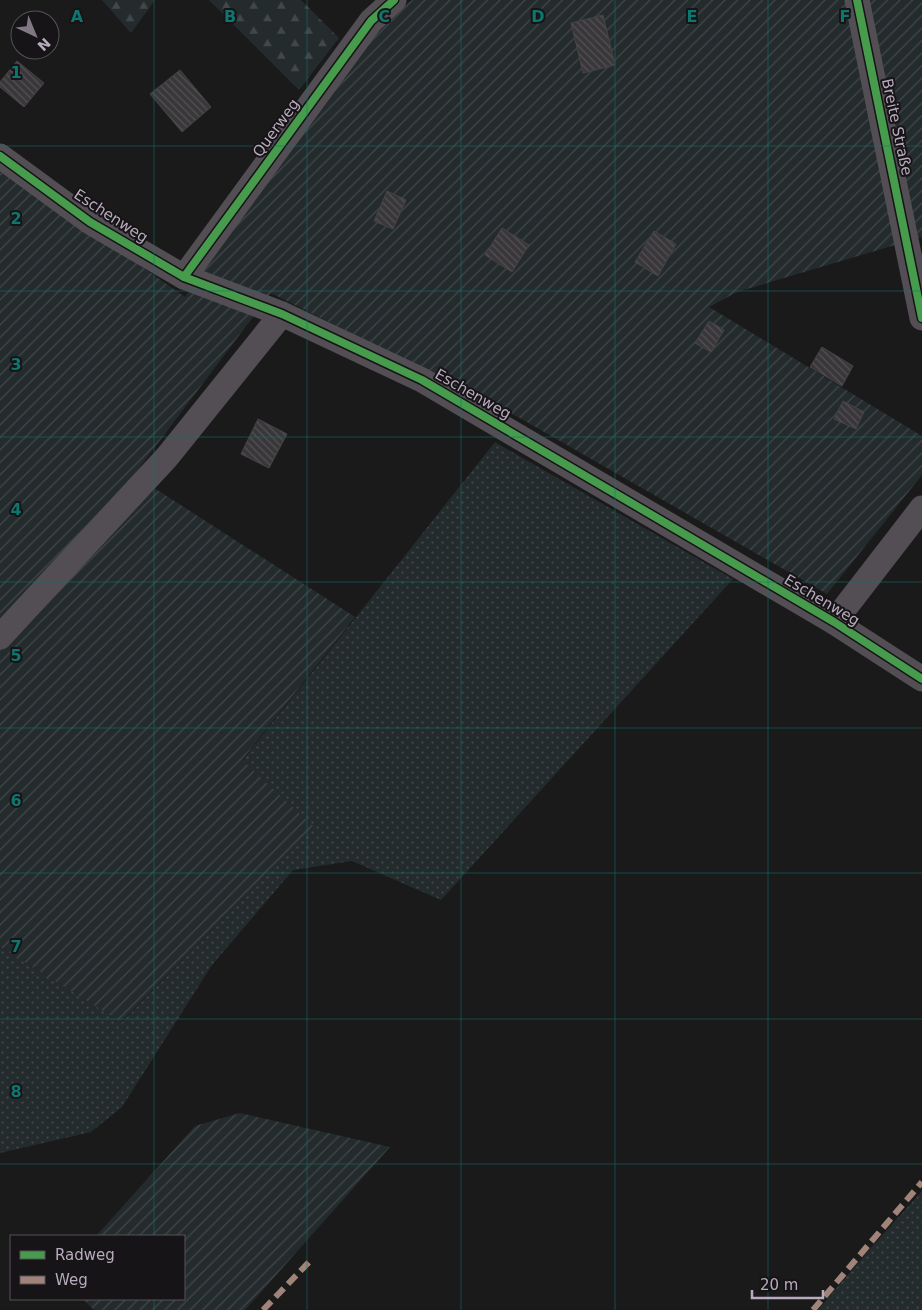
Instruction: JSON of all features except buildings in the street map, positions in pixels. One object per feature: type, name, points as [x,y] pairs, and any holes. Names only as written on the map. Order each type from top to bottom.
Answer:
[{"type":"street","name":"Querweg","points":[[184,277],[371,21],[394,0]]},
{"type":"street","name":"Breite Straße","points":[[856,0],[922,318]]},
{"type":"street","name":"Eschenweg","points":[[0,156],[90,222],[184,277],[282,314],[422,380],[834,622],[922,679]]},
{"type":"street","points":[[0,637],[167,457],[282,314]]},
{"type":"street","points":[[834,622],[922,508]]},
{"type":"green space","points":[[102,0],[155,0],[131,33]]},
{"type":"green space","points":[[209,0],[301,0],[339,38],[299,90]]},
{"type":"green space","points":[[412,0],[922,0],[922,237],[737,292],[709,307],[922,436],[922,475],[827,594],[518,417],[271,293],[134,475],[355,617],[242,760],[314,827],[121,1022],[0,947],[0,167],[185,297],[355,54],[384,22]]},
{"type":"green space","points":[[495,442],[733,579],[441,900],[352,861],[293,870],[212,965],[122,1107],[91,1132],[0,1153],[0,947],[122,1022],[313,827],[242,761]]},
{"type":"green space","points":[[240,1113],[390,1147],[245,1310],[94,1310],[84,1300],[185,1300],[185,1235],[97,1235],[195,1126]]},
{"type":"green space","points":[[922,1191],[922,1310],[818,1310],[869,1250]]},
{"type":"marked path","points":[[813,1310],[922,1182]]},
{"type":"marked path","points":[[263,1310],[311,1260]]},
{"type":"cycle path","points":[[184,277],[371,21],[394,0]]},
{"type":"cycle path","points":[[857,0],[922,318]]},
{"type":"cycle path","points":[[0,156],[90,222],[184,277],[282,314],[422,380],[834,622],[922,679]]}]
